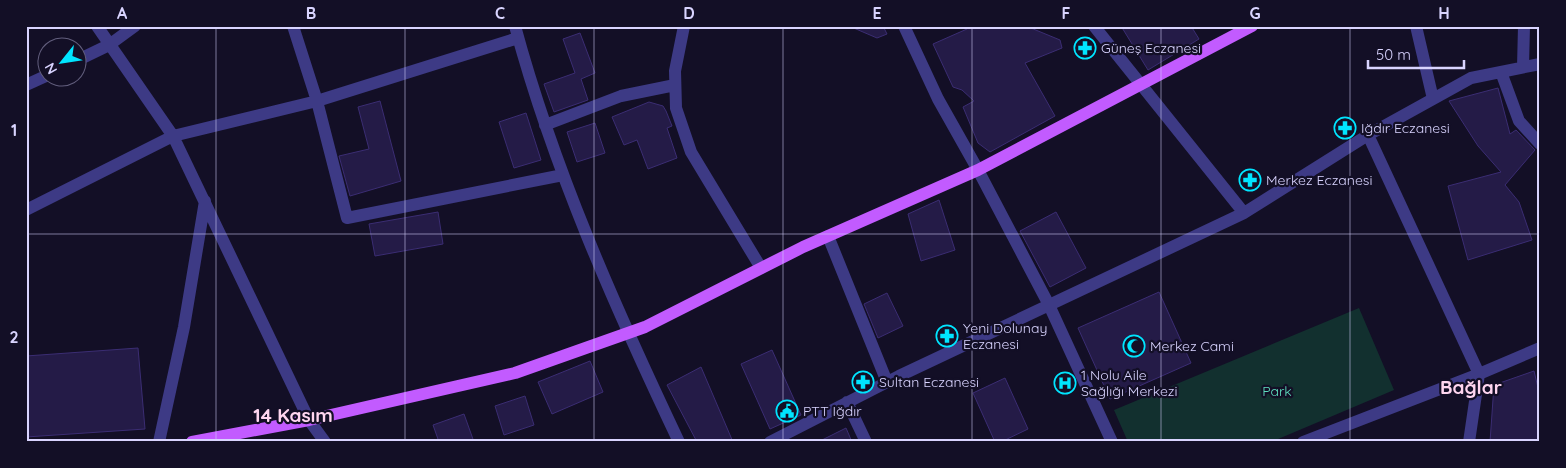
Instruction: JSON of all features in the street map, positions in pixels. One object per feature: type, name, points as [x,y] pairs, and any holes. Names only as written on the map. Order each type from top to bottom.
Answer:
[{"type":"main road","points":[[192,442],[309,420],[515,373],[645,327],[828,236],[978,170],[1252,26]]},
{"type":"street","points":[[97,26],[172,136],[309,420],[325,442]]},
{"type":"street","points":[[88,55],[109,45],[135,26]]},
{"type":"street","points":[[293,26],[317,101],[348,218],[563,175]]},
{"type":"street","points":[[684,26],[675,72],[676,108],[691,152],[761,268]]},
{"type":"street","points":[[904,26],[938,99],[1050,305],[1112,442]]},
{"type":"street","points":[[1094,26],[1244,213]]},
{"type":"street","points":[[1416,26],[1432,99]]},
{"type":"street","points":[[1522,67],[1524,26]]},
{"type":"street","points":[[26,210],[172,136],[317,101],[516,32],[563,175],[627,333],[679,442]]},
{"type":"street","points":[[770,442],[887,382],[1244,213],[1368,136],[1471,78],[1540,64]]},
{"type":"street","points":[[1501,72],[1519,121],[1540,144]]},
{"type":"street","points":[[26,85],[38,80]]},
{"type":"street","points":[[545,125],[621,96],[675,85]]},
{"type":"street","points":[[1368,136],[1479,374],[1469,442]]},
{"type":"street","points":[[159,442],[184,327],[205,201]]},
{"type":"street","points":[[828,236],[887,382]]},
{"type":"street","points":[[1303,442],[1479,374],[1540,348]]},
{"type":"street","points":[[847,402],[866,442]]},
{"type":"green space","name":"Park","points":[[1359,308],[1394,390],[1271,442],[1128,442],[1114,410]]},
{"type":"building","points":[[849,26],[883,26],[887,34],[877,38]]},
{"type":"building","points":[[965,26],[1026,26],[1060,40],[1062,48],[1025,63],[1055,116],[990,152],[978,143],[963,107],[974,101],[962,90],[953,87],[933,44],[967,29]]},
{"type":"building","points":[[1121,26],[1191,26],[1199,39],[1148,70]]},
{"type":"building","points":[[580,33],[595,73],[581,79],[588,100],[554,112],[544,84],[575,73],[563,39]]},
{"type":"building","points":[[1498,88],[1510,134],[1516,130],[1535,150],[1505,185],[1519,202],[1532,240],[1468,260],[1448,186],[1501,172],[1478,146],[1449,101]]},
{"type":"building","points":[[380,101],[401,181],[350,196],[339,156],[369,149],[358,107]]},
{"type":"building","points":[[649,102],[663,106],[666,111],[672,126],[667,128],[677,158],[648,169],[637,140],[624,145],[612,117]]},
{"type":"building","points":[[526,113],[541,160],[514,168],[499,122]]},
{"type":"building","points":[[595,123],[605,153],[577,162],[567,132]]},
{"type":"building","points":[[939,200],[955,250],[921,261],[908,214]]},
{"type":"building","points":[[438,212],[443,244],[375,256],[369,224]]},
{"type":"building","points":[[1056,212],[1086,268],[1050,287],[1020,231]]},
{"type":"building","name":"Merkez Cami","points":[[1159,292],[1191,363],[1110,399],[1078,328]]},
{"type":"building","points":[[887,293],[903,326],[878,338],[864,304]]},
{"type":"building","points":[[138,348],[145,429],[26,437],[26,356]]},
{"type":"building","points":[[772,350],[801,415],[770,429],[741,364]]},
{"type":"building","points":[[590,361],[603,392],[552,414],[538,382]]},
{"type":"building","points":[[701,367],[733,442],[697,442],[667,385]]},
{"type":"building","points":[[1534,371],[1540,396],[1540,442],[1490,442],[1494,385]]},
{"type":"building","points":[[1005,378],[1028,429],[1001,442],[995,442],[973,393]]},
{"type":"building","points":[[525,396],[534,425],[504,435],[495,406]]},
{"type":"building","points":[[464,414],[474,442],[439,442],[433,425]]},
{"type":"building","points":[[846,428],[852,442],[818,442]]},
{"type":"place","name":"Güneş Eczanesi","points":[[1085,48]]},
{"type":"place","name":"Iğdır Eczanesi","points":[[1345,128]]},
{"type":"place","name":"Merkez Eczanesi","points":[[1250,180]]},
{"type":"place","name":"Yeni Dolunay Eczanesi","points":[[947,336]]},
{"type":"place","name":"Merkez Cami","points":[[1134,346]]},
{"type":"place","name":"Sultan Eczanesi","points":[[863,382]]},
{"type":"place","name":"1 Nolu Aile Sağlığı Merkezi","points":[[1065,383]]},
{"type":"place","name":"PTT Iğdır","points":[[787,411]]},
{"type":"district","name":"Bağlar","points":[[1471,387]]},
{"type":"district","name":"14 Kasım","points":[[293,415]]}]
